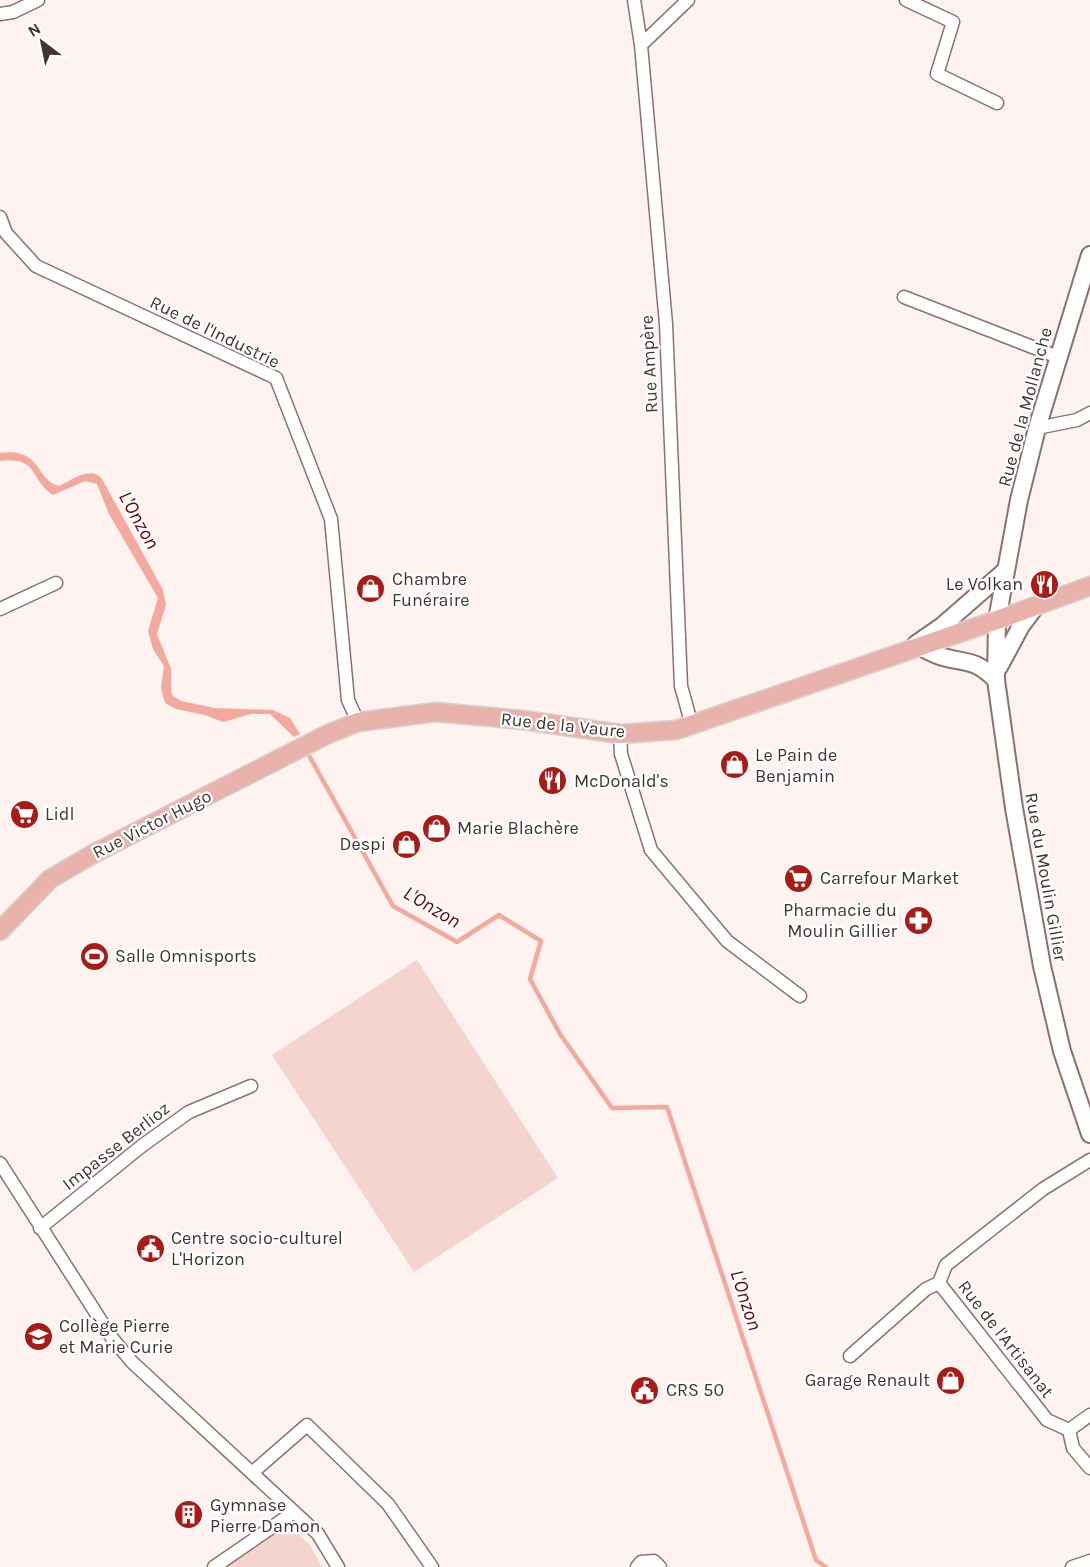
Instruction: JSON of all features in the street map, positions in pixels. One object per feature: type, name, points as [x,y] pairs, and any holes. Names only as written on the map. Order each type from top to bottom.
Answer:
[{"type":"main road","name":"Rue de la Mollanche","points":[[997,620],[1019,500],[1037,428],[1090,255]]},
{"type":"main road","name":"Rue de la Vaure","points":[[320,739],[358,722],[435,712],[523,720],[620,734],[676,730],[912,649],[1005,571]]},
{"type":"main road","points":[[912,649],[1087,587]]},
{"type":"main road","points":[[912,649],[973,662],[997,675],[1021,626],[1036,606]]},
{"type":"main road","name":"Rue du Moulin Gillier","points":[[997,620],[997,675],[1014,808],[1042,966],[1062,1051],[1090,1134]]},
{"type":"main road","name":"Rue Victor Hugo","points":[[0,931],[50,879],[93,854],[320,739]]},
{"type":"street","points":[[0,14],[13,12],[38,0]]},
{"type":"street","name":"Rue Ampère","points":[[634,0],[642,45],[666,324],[681,686],[692,726]]},
{"type":"street","points":[[642,45],[688,0]]},
{"type":"street","points":[[906,0],[953,22],[937,74],[997,103]]},
{"type":"street","name":"Rue de l'Industrie","points":[[0,216],[6,233],[36,266],[276,378],[331,519],[348,700],[358,722]]},
{"type":"street","points":[[904,297],[1058,357]]},
{"type":"street","points":[[1037,428],[1077,420],[1090,413]]},
{"type":"street","points":[[0,609],[56,583]]},
{"type":"street","points":[[620,734],[621,754],[651,850],[727,940],[800,996]]},
{"type":"street","name":"Impasse Berlioz","points":[[40,1228],[143,1145],[189,1112],[251,1086]]},
{"type":"street","name":"Rue de l'Artisanat","points":[[850,1356],[926,1289],[939,1283],[946,1265],[1043,1189],[1090,1160]]},
{"type":"street","points":[[0,1163],[112,1338],[132,1362],[318,1534],[338,1567]]},
{"type":"street","name":"Rue de l'Artisanat","points":[[939,1283],[1047,1420],[1069,1430]]},
{"type":"street","points":[[1090,1415],[1069,1430],[1073,1448],[1090,1468]]},
{"type":"street","points":[[252,1473],[307,1425],[388,1504],[432,1567]]},
{"type":"street","points":[[214,1567],[294,1512]]},
{"type":"street","points":[[637,1567],[641,1562],[654,1561],[660,1567]]},
{"type":"street","points":[[1072,1567],[1090,1561]]},
{"type":"shaded area","points":[[10,452],[28,457],[52,483],[59,486],[87,473],[98,475],[102,479],[163,590],[166,605],[157,634],[171,669],[173,696],[181,701],[215,708],[273,710],[290,718],[300,734],[294,737],[270,714],[251,714],[223,722],[205,715],[176,709],[165,703],[161,689],[164,666],[153,649],[148,631],[158,598],[109,514],[97,484],[85,481],[53,495],[32,470],[22,462],[0,461],[0,453]]},
{"type":"shaded area","points":[[417,960],[558,1178],[414,1272],[272,1055]]},
{"type":"shaded area","points":[[286,1524],[310,1545],[322,1567],[223,1567]]},
{"type":"waterway","name":"L'Onzon","points":[[306,750],[393,906],[457,942],[499,915],[541,941],[530,979],[560,1034],[612,1108],[667,1107],[816,1560],[826,1567]]},
{"type":"place","name":"Le Volkan","points":[[1044,584]]},
{"type":"place","name":"Chambre Funéraire","points":[[371,589]]},
{"type":"place","name":"Le Pain de Benjamin","points":[[734,765]]},
{"type":"place","name":"McDonald's","points":[[553,781]]},
{"type":"place","name":"Lidl","points":[[24,814]]},
{"type":"place","name":"Marie Blachère","points":[[436,828]]},
{"type":"place","name":"Despi","points":[[407,844]]},
{"type":"place","name":"Carrefour Market","points":[[799,878]]},
{"type":"place","name":"Pharmacie du Moulin Gillier","points":[[918,920]]},
{"type":"place","name":"Salle Omnisports","points":[[94,956]]},
{"type":"place","name":"Centre socio-culturel L'Horizon","points":[[150,1248]]},
{"type":"place","name":"Collège Pierre et Marie Curie","points":[[38,1336]]},
{"type":"place","name":"Garage Renault","points":[[951,1380]]},
{"type":"place","name":"CRS 50","points":[[645,1390]]},
{"type":"place","name":"Gymnase Pierre Damon","points":[[189,1515]]}]
